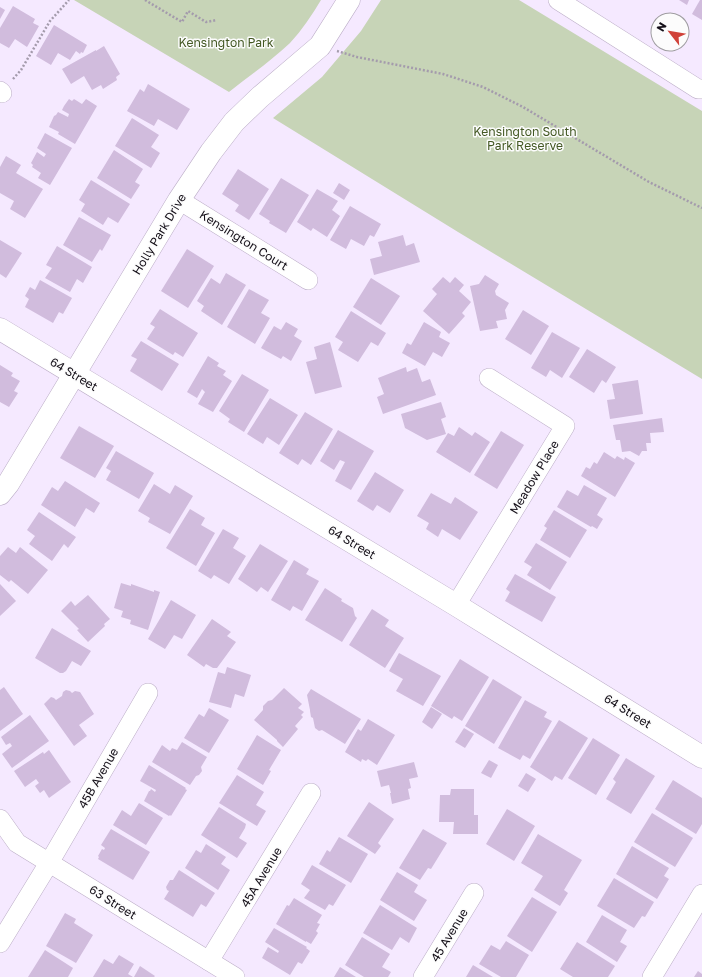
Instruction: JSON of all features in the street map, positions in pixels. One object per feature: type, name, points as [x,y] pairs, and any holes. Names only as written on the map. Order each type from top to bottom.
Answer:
[{"type":"street","name":"Holly Park Drive","points":[[0,494],[8,484],[179,200],[210,152],[234,122],[260,97],[320,46],[349,0]]},
{"type":"street","points":[[558,0],[698,89],[702,89]]},
{"type":"street","name":"Kensington Court","points":[[179,200],[308,280]]},
{"type":"street","name":"64 Street","points":[[0,329],[456,605],[702,757]]},
{"type":"street","name":"Meadow Place","points":[[456,605],[565,426],[489,378]]},
{"type":"street","name":"45B Avenue","points":[[0,943],[49,863],[148,693]]},
{"type":"street","name":"45A Avenue","points":[[210,961],[312,793]]},
{"type":"street","name":"63 Street","points":[[0,819],[17,843],[235,977]]},
{"type":"street","name":"45 Avenue","points":[[423,977],[474,893]]},
{"type":"street","points":[[652,977],[702,894]]},
{"type":"path","points":[[1,92],[20,70],[50,21],[69,0]]},
{"type":"path","points":[[145,0],[182,22],[188,11],[206,22],[217,20]]},
{"type":"path","points":[[320,46],[357,57],[443,74],[483,87],[523,107],[649,182],[702,208]]},
{"type":"green space","name":"Kensington Park","points":[[74,0],[321,0],[307,22],[290,43],[229,92]]},
{"type":"green space","name":"Kensington South Park Reserve","points":[[381,0],[519,0],[702,111],[702,379],[458,232],[273,118],[322,77],[361,31]]},
{"type":"building","points":[[679,0],[689,0],[687,5]]},
{"type":"building","points":[[700,0],[702,0],[702,20],[692,14]]},
{"type":"building","points":[[13,6],[35,19],[33,23],[39,26],[27,47],[15,39],[9,48],[0,43],[0,28]]},
{"type":"building","points":[[0,7],[5,10],[0,19]]},
{"type":"building","points":[[54,25],[87,45],[83,53],[81,52],[80,54],[76,51],[70,60],[58,53],[51,65],[36,56]]},
{"type":"building","points":[[104,46],[120,74],[116,77],[117,80],[103,89],[101,85],[92,90],[84,76],[71,84],[62,69]]},
{"type":"building","points":[[148,84],[190,109],[177,130],[158,119],[154,126],[127,111],[140,89],[144,92]]},
{"type":"building","points":[[69,99],[72,101],[74,99],[82,104],[86,99],[97,106],[75,144],[58,134],[59,132],[49,127],[54,116],[58,112],[68,117],[69,114],[62,110]]},
{"type":"building","points":[[132,118],[159,135],[151,147],[160,153],[151,168],[115,146]]},
{"type":"building","points":[[45,133],[72,148],[50,185],[38,178],[41,173],[32,167],[33,165],[31,163],[37,152],[44,157],[46,154],[37,148]]},
{"type":"building","points":[[114,150],[143,169],[135,182],[140,185],[131,199],[97,178]]},
{"type":"building","points":[[6,156],[21,165],[16,173],[43,189],[25,218],[10,209],[14,201],[0,193],[0,167]]},
{"type":"building","points":[[238,169],[269,189],[249,220],[235,211],[239,205],[222,194]]},
{"type":"building","points":[[281,178],[309,195],[286,233],[269,223],[270,221],[259,214]]},
{"type":"building","points":[[91,180],[130,204],[118,223],[108,217],[103,225],[81,211],[85,204],[79,200]]},
{"type":"building","points":[[339,183],[350,190],[344,200],[333,193]]},
{"type":"building","points":[[317,189],[338,201],[332,210],[340,216],[327,237],[313,228],[311,231],[297,222]]},
{"type":"building","points":[[350,206],[381,224],[374,237],[370,235],[364,246],[351,239],[346,249],[330,240]]},
{"type":"building","points":[[79,217],[111,235],[102,251],[100,249],[92,262],[63,245]]},
{"type":"building","points":[[403,235],[406,246],[414,243],[420,262],[374,275],[370,259],[382,256],[378,242]]},
{"type":"building","points":[[0,240],[22,253],[6,278],[0,274]]},
{"type":"building","points":[[57,246],[92,267],[83,283],[77,279],[70,292],[45,278],[52,268],[46,265]]},
{"type":"building","points":[[187,249],[214,266],[188,308],[161,291]]},
{"type":"building","points":[[226,273],[246,285],[222,325],[201,311],[204,306],[197,301],[211,278],[220,284]]},
{"type":"building","points":[[485,275],[499,284],[495,291],[496,295],[509,303],[505,310],[507,319],[496,321],[498,328],[480,331],[470,286],[479,284]]},
{"type":"building","points":[[443,277],[450,283],[455,277],[464,285],[459,291],[471,302],[462,313],[465,316],[449,334],[423,311],[437,294],[432,289]]},
{"type":"building","points":[[371,278],[400,296],[381,325],[353,307]]},
{"type":"building","points":[[40,280],[72,298],[63,314],[59,312],[53,323],[25,307],[29,299],[25,296],[30,287],[35,290]]},
{"type":"building","points":[[249,289],[269,300],[261,313],[270,318],[255,344],[227,327]]},
{"type":"building","points":[[160,309],[198,333],[183,357],[175,352],[173,355],[147,339],[155,327],[150,324]]},
{"type":"building","points":[[523,310],[549,326],[531,355],[505,339]]},
{"type":"building","points":[[351,311],[386,333],[378,346],[371,342],[358,362],[338,350],[343,342],[335,337]]},
{"type":"building","points":[[286,322],[298,329],[294,336],[302,341],[291,361],[283,356],[281,359],[261,348],[274,326],[281,330]]},
{"type":"building","points":[[424,322],[441,332],[439,337],[450,343],[442,357],[433,352],[425,366],[402,353],[407,343],[411,345]]},
{"type":"building","points":[[552,332],[580,348],[562,378],[550,370],[546,377],[531,368]]},
{"type":"building","points":[[141,341],[179,364],[162,391],[130,371],[137,359],[131,356]]},
{"type":"building","points":[[330,342],[342,387],[315,394],[306,362],[317,359],[314,347]]},
{"type":"building","points":[[587,349],[616,367],[606,383],[602,380],[594,393],[569,377]]},
{"type":"building","points":[[208,356],[219,363],[217,366],[226,371],[223,375],[232,381],[213,412],[198,404],[205,392],[202,389],[197,398],[187,392]]},
{"type":"building","points":[[0,365],[13,373],[11,376],[20,381],[14,391],[18,393],[9,407],[0,402]]},
{"type":"building","points":[[406,367],[407,372],[417,368],[422,382],[430,379],[436,395],[383,414],[377,397],[384,394],[378,378]]},
{"type":"building","points":[[242,374],[269,390],[244,432],[228,422],[230,419],[219,411]]},
{"type":"building","points":[[638,380],[643,414],[610,419],[607,400],[615,399],[612,384]]},
{"type":"building","points":[[270,398],[298,415],[279,445],[267,437],[263,444],[247,434]]},
{"type":"building","points":[[441,402],[446,417],[441,419],[446,434],[427,440],[405,428],[401,414]]},
{"type":"building","points":[[305,412],[333,429],[311,465],[302,459],[298,465],[279,453]]},
{"type":"building","points":[[662,418],[664,432],[650,433],[651,443],[646,443],[647,451],[642,451],[639,456],[630,451],[622,452],[620,440],[616,440],[613,425]]},
{"type":"building","points":[[79,426],[114,446],[95,478],[60,458]]},
{"type":"building","points":[[459,427],[472,436],[475,432],[490,442],[470,473],[436,452],[448,433],[454,436]]},
{"type":"building","points":[[338,430],[374,451],[351,490],[335,481],[345,462],[340,460],[334,470],[320,461]]},
{"type":"building","points":[[501,431],[524,445],[497,489],[474,475]]},
{"type":"building","points":[[116,451],[154,473],[139,499],[106,480],[111,471],[106,468]]},
{"type":"building","points":[[604,452],[615,459],[617,456],[624,460],[625,457],[635,463],[615,497],[581,476],[586,467],[590,469],[594,462],[597,464]]},
{"type":"building","points":[[375,472],[404,490],[390,513],[377,505],[373,511],[357,501]]},
{"type":"building","points":[[65,481],[100,503],[94,513],[86,508],[75,527],[41,505],[52,487],[58,491]]},
{"type":"building","points":[[154,484],[170,494],[175,485],[193,496],[170,534],[148,522],[150,518],[138,511]]},
{"type":"building","points":[[584,485],[607,498],[597,515],[603,519],[597,529],[557,507],[567,490],[578,496]]},
{"type":"building","points":[[431,493],[451,504],[455,497],[478,512],[460,540],[442,529],[438,537],[426,529],[429,523],[417,516]]},
{"type":"building","points":[[190,509],[205,518],[201,525],[215,533],[196,566],[166,548]]},
{"type":"building","points":[[554,510],[587,530],[570,558],[540,540],[547,528],[544,526]]},
{"type":"building","points":[[39,512],[76,537],[68,548],[64,544],[52,561],[29,544],[35,536],[27,530]]},
{"type":"building","points":[[223,529],[239,538],[233,548],[246,556],[229,584],[214,575],[211,579],[198,571]]},
{"type":"building","points":[[536,543],[567,562],[550,590],[527,575],[532,567],[524,562]]},
{"type":"building","points":[[260,544],[288,561],[268,592],[261,587],[257,592],[238,579]]},
{"type":"building","points":[[8,547],[16,553],[20,547],[48,570],[28,594],[11,580],[9,582],[0,575],[0,556]]},
{"type":"building","points":[[294,560],[309,569],[306,574],[319,581],[302,611],[293,606],[290,611],[271,600]]},
{"type":"building","points":[[515,574],[556,597],[542,622],[505,601],[510,592],[506,589]]},
{"type":"building","points":[[121,583],[131,586],[131,584],[154,592],[154,590],[160,592],[148,630],[130,624],[131,620],[121,617],[123,611],[114,608]]},
{"type":"building","points":[[0,584],[16,601],[0,616]]},
{"type":"building","points":[[325,588],[342,599],[341,601],[353,608],[357,618],[342,642],[305,620]]},
{"type":"building","points":[[88,595],[110,619],[104,624],[105,626],[88,642],[77,630],[79,629],[61,611],[71,601],[75,606]]},
{"type":"building","points":[[171,600],[196,615],[182,639],[174,635],[165,649],[148,639]]},
{"type":"building","points":[[372,609],[389,620],[385,626],[404,638],[385,668],[349,645]]},
{"type":"building","points":[[212,619],[231,632],[227,636],[236,642],[217,668],[213,668],[206,664],[204,667],[187,655]]},
{"type":"building","points":[[52,628],[91,651],[81,666],[72,661],[66,671],[60,673],[35,658]]},
{"type":"building","points":[[399,653],[441,676],[423,706],[396,691],[403,679],[389,671]]},
{"type":"building","points":[[460,659],[489,677],[462,721],[454,716],[452,719],[431,706]]},
{"type":"building","points":[[227,667],[251,675],[244,697],[235,694],[231,708],[209,702],[218,672],[225,674]]},
{"type":"building","points":[[493,679],[522,697],[494,744],[465,726]]},
{"type":"building","points":[[4,687],[23,714],[0,731],[0,690]]},
{"type":"building","points":[[284,688],[302,704],[298,708],[304,712],[301,715],[303,717],[295,726],[298,729],[283,747],[254,720],[263,710],[263,706],[268,701],[272,700]]},
{"type":"building","points":[[311,689],[361,719],[345,744],[322,730],[319,731],[315,728],[313,718],[311,717],[307,695]]},
{"type":"building","points":[[66,690],[72,693],[75,691],[80,692],[94,714],[79,725],[87,736],[74,746],[44,704],[51,697],[56,700],[62,696],[63,692]]},
{"type":"building","points":[[525,700],[547,712],[544,717],[552,721],[530,759],[523,755],[520,760],[498,748]]},
{"type":"building","points":[[431,707],[442,714],[432,729],[422,722]]},
{"type":"building","points":[[209,708],[229,720],[209,753],[184,738],[199,714],[204,717]]},
{"type":"building","points":[[30,715],[49,741],[12,768],[2,754],[12,746],[10,743],[6,745],[1,737]]},
{"type":"building","points":[[368,719],[395,735],[377,765],[368,759],[366,761],[362,759],[361,762],[345,752],[358,729],[361,731]]},
{"type":"building","points":[[559,720],[588,738],[562,780],[555,776],[552,781],[530,767]]},
{"type":"building","points":[[464,728],[474,734],[465,748],[455,742]]},
{"type":"building","points":[[257,735],[281,750],[269,770],[271,771],[263,785],[237,769]]},
{"type":"building","points":[[593,738],[620,755],[596,795],[568,778]]},
{"type":"building","points":[[182,742],[207,757],[201,767],[202,771],[196,776],[190,785],[152,762],[162,745],[170,751],[172,748],[177,750]]},
{"type":"building","points":[[49,750],[71,782],[49,798],[44,790],[40,793],[35,786],[39,783],[36,779],[25,787],[14,771],[43,752],[44,754]]},
{"type":"building","points":[[626,758],[655,776],[631,814],[606,799],[616,782],[613,779]]},
{"type":"building","points":[[489,760],[498,765],[491,778],[481,773]]},
{"type":"building","points":[[414,762],[418,777],[409,779],[411,788],[408,789],[410,799],[392,804],[389,785],[381,787],[377,771]]},
{"type":"building","points":[[149,765],[187,790],[171,816],[144,801],[151,789],[155,792],[156,790],[140,781]]},
{"type":"building","points":[[526,773],[536,779],[528,792],[518,786]]},
{"type":"building","points":[[237,775],[264,792],[256,805],[266,811],[257,826],[219,803]]},
{"type":"building","points":[[673,780],[702,798],[702,824],[696,834],[655,809]]},
{"type":"building","points":[[451,789],[474,789],[474,815],[478,815],[478,834],[453,834],[454,822],[439,822],[440,795],[450,795]]},
{"type":"building","points":[[369,802],[394,819],[378,843],[381,846],[375,854],[347,836]]},
{"type":"building","points":[[139,803],[163,818],[146,845],[113,825],[122,810],[131,816]]},
{"type":"building","points":[[219,807],[246,824],[239,838],[247,843],[237,858],[201,835]]},
{"type":"building","points":[[507,809],[535,826],[514,861],[486,844]]},
{"type":"building","points":[[652,813],[693,838],[675,867],[634,842]]},
{"type":"building","points":[[111,829],[150,852],[133,880],[98,859],[102,849],[104,850],[105,848],[101,845]]},
{"type":"building","points":[[423,829],[447,843],[431,869],[428,868],[420,880],[399,868]]},
{"type":"building","points":[[538,834],[582,860],[564,890],[568,893],[560,906],[534,890],[543,876],[521,863]]},
{"type":"building","points":[[339,837],[368,854],[351,883],[319,864],[327,850],[330,852]]},
{"type":"building","points":[[206,844],[226,857],[221,864],[230,870],[218,890],[185,868],[196,850],[201,853]]},
{"type":"building","points":[[632,846],[669,868],[664,876],[669,879],[657,899],[616,874]]},
{"type":"building","points":[[312,865],[346,885],[333,906],[329,904],[325,910],[304,898],[310,890],[301,884]]},
{"type":"building","points":[[179,870],[215,893],[206,907],[201,904],[193,917],[164,899],[169,891],[166,887],[170,880],[173,880]]},
{"type":"building","points":[[397,872],[418,885],[414,892],[427,900],[414,921],[380,900]]},
{"type":"building","points":[[614,878],[654,902],[645,917],[642,916],[634,928],[597,906]]},
{"type":"building","points":[[532,897],[557,912],[532,952],[507,936]]},
{"type":"building","points":[[294,898],[322,915],[317,923],[320,924],[316,931],[318,933],[311,944],[276,924],[287,905],[289,906]]},
{"type":"building","points":[[380,905],[417,928],[409,943],[400,937],[392,950],[363,933]]},
{"type":"building","points":[[65,913],[76,919],[74,923],[93,935],[76,963],[46,946]]},
{"type":"building","points":[[602,915],[627,930],[620,942],[627,946],[617,962],[586,942]]},
{"type":"building","points":[[274,928],[307,947],[306,948],[310,951],[302,964],[298,962],[290,975],[262,958],[268,947],[278,953],[279,951],[265,942]]},
{"type":"building","points":[[362,937],[390,954],[382,967],[391,972],[388,977],[364,977],[345,965]]},
{"type":"building","points":[[506,941],[529,955],[516,977],[501,977],[479,964],[491,945],[500,950]]},
{"type":"building","points":[[577,942],[615,966],[608,977],[573,977],[560,969]]},
{"type":"building","points":[[45,950],[73,968],[68,977],[28,977]]},
{"type":"building","points":[[119,955],[134,964],[128,974],[133,977],[93,977],[104,959],[113,964]]},
{"type":"building","points":[[473,965],[493,977],[466,977]]},
{"type":"building","points":[[140,966],[155,976],[134,977]]},
{"type":"building","points":[[340,967],[356,977],[334,977]]},
{"type":"building","points":[[698,971],[702,974],[702,977],[694,977]]}]
